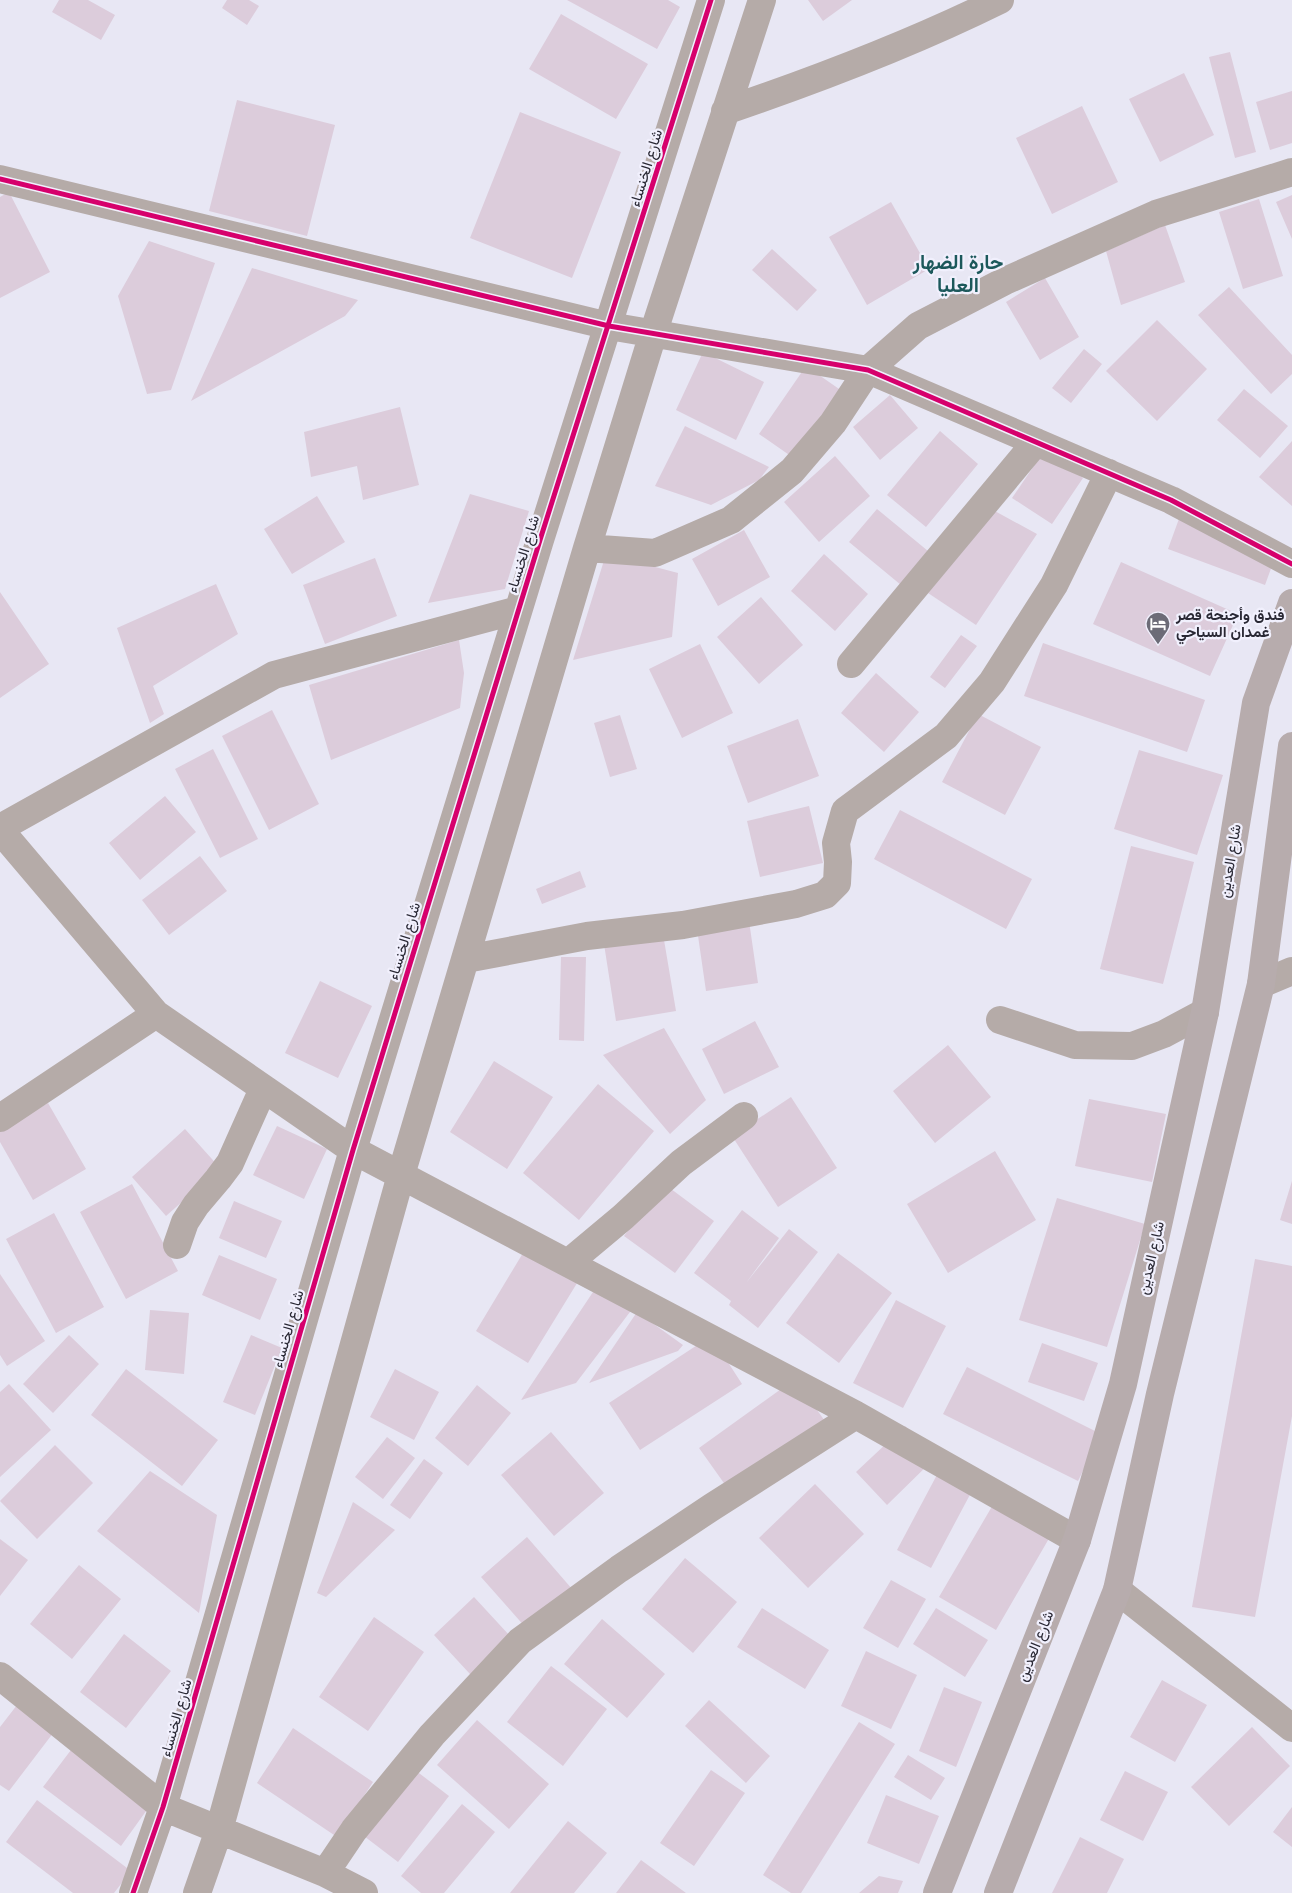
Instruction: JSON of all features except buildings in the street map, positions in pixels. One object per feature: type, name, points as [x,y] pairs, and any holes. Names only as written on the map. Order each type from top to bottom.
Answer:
[{"type":"main road","name":"شارع العدين","points":[[937,1893],[1077,1540],[1122,1384],[1205,1012],[1256,704],[1292,603]]},
{"type":"main road","points":[[998,1893],[1117,1590],[1160,1394],[1261,984],[1292,746]]},
{"type":"street","name":"شارع الخنساء","points":[[133,1893],[163,1807],[353,1150],[518,610],[712,0]]},
{"type":"street","points":[[197,1893],[219,1830],[401,1175],[587,548],[762,0]]},
{"type":"street","points":[[726,111],[823,77],[947,26],[1000,0]]},
{"type":"street","points":[[587,548],[655,553],[731,520],[792,471],[833,423],[868,370],[918,326],[1005,281],[1156,214],[1292,172]]},
{"type":"street","points":[[0,179],[609,326],[868,370],[1171,500],[1292,564]]},
{"type":"street","points":[[850,664],[1036,442]]},
{"type":"street","points":[[466,959],[587,936],[683,925],[796,904],[825,895],[837,883],[838,862],[836,843],[845,811],[946,736],[992,682],[1054,585],[1109,473]]},
{"type":"street","points":[[518,610],[274,674],[0,829],[156,1014],[353,1150],[856,1415],[1077,1540]]},
{"type":"street","points":[[1261,984],[1292,971]]},
{"type":"street","points":[[1000,1020],[1075,1045],[1132,1046],[1164,1034],[1205,1012]]},
{"type":"street","points":[[0,1118],[156,1014]]},
{"type":"street","points":[[177,1245],[184,1222],[230,1162],[263,1089]]},
{"type":"street","points":[[568,1263],[623,1217],[681,1163],[744,1116]]},
{"type":"street","points":[[325,1873],[354,1830],[432,1735],[520,1641],[627,1563],[712,1506],[856,1415]]},
{"type":"street","points":[[1117,1590],[1292,1728]]},
{"type":"street","points":[[0,1676],[163,1807],[325,1873],[364,1893]]},
{"type":"cycle path","points":[[133,1893],[163,1807],[353,1150],[540,540],[711,0]]},
{"type":"cycle path","points":[[0,179],[609,326],[868,370],[1171,500],[1292,564]]},
{"type":"place","name":"فندق وأجنحة قصر غمدان السياحي","points":[[1158,645]]},
{"type":"district","name":"حارة الضهار العليا","points":[[958,274]]}]
